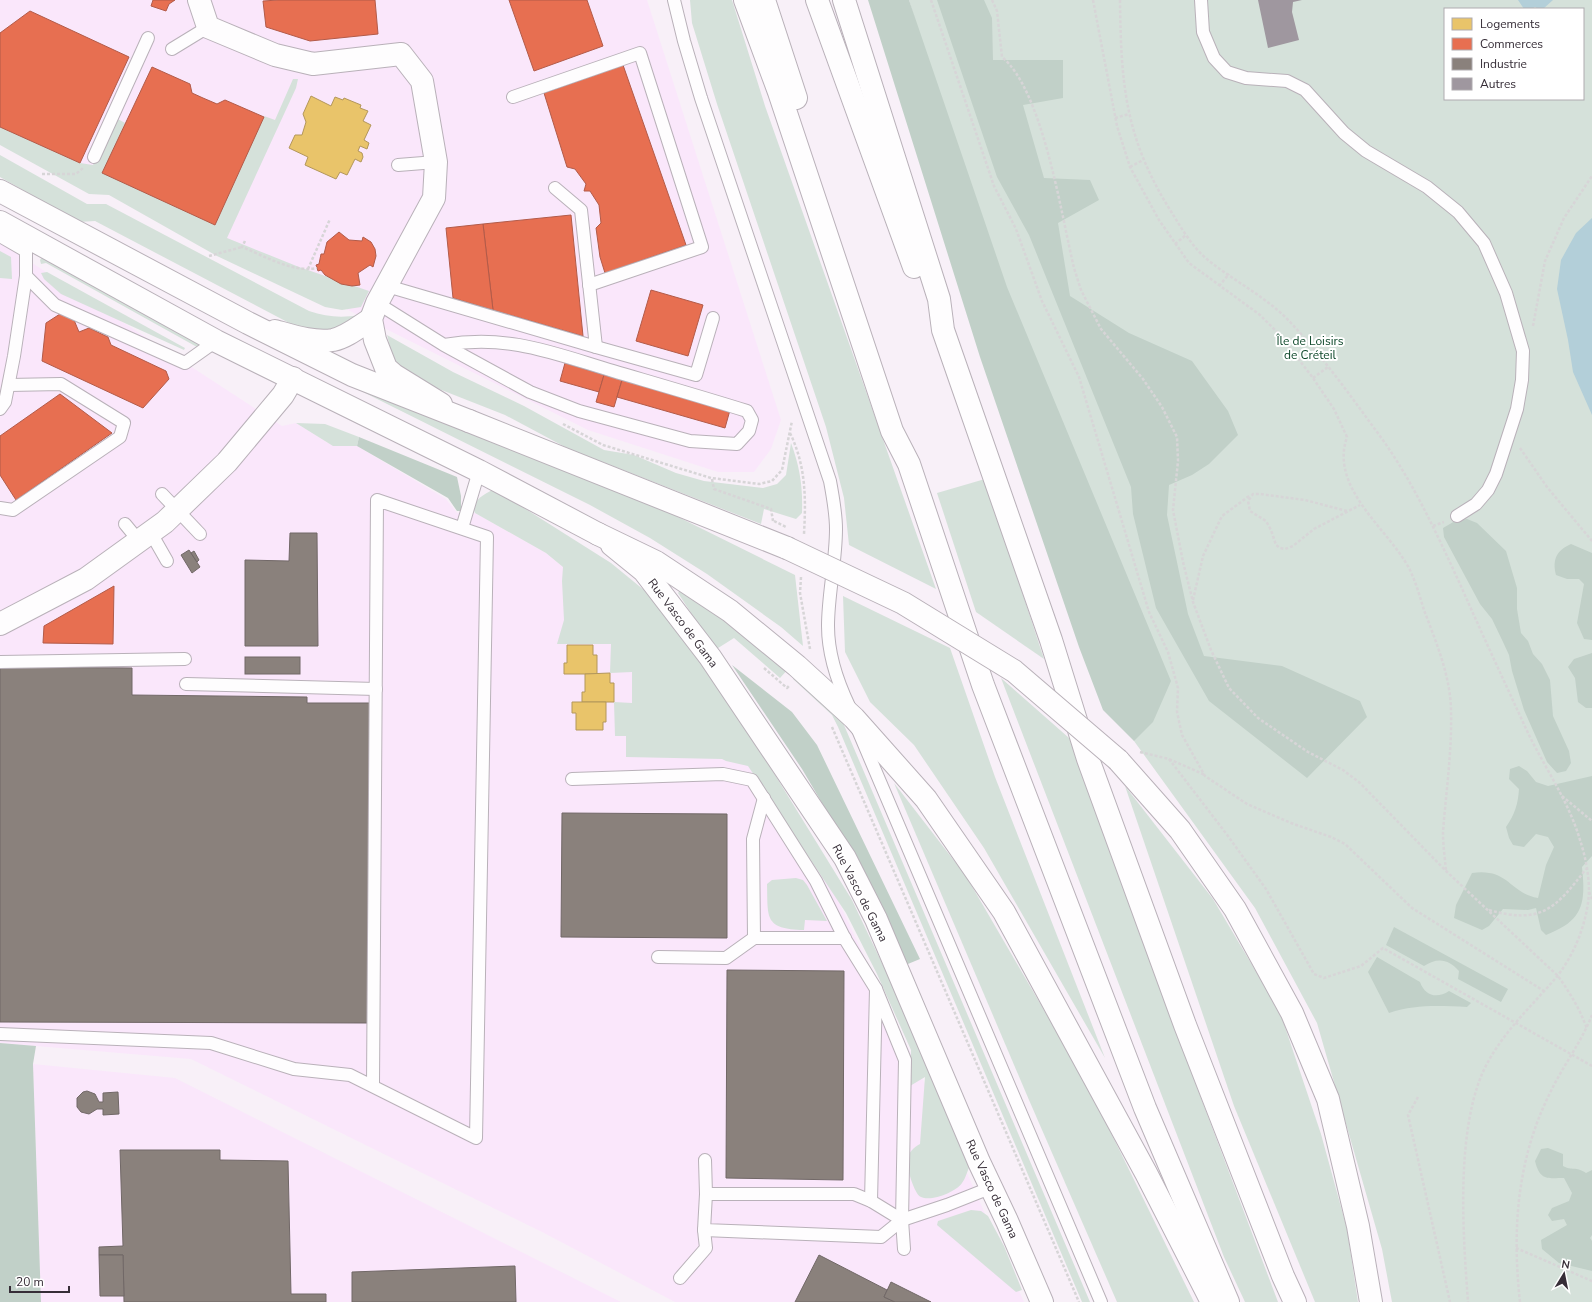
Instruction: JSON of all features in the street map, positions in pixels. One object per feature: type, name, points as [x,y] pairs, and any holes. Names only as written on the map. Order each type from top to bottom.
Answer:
[{"type":"main road","points":[[200,0],[208,27],[275,55],[313,64],[401,54],[422,81],[436,162],[434,198],[378,303],[353,331],[333,340],[303,339],[248,323]]},
{"type":"main road","points":[[745,0],[779,92],[892,431],[909,464],[983,685],[1145,1108],[1228,1302]]},
{"type":"main road","points":[[764,0],[903,429],[909,464]]},
{"type":"main road","points":[[817,0],[927,302],[943,330],[1051,640],[1088,759],[1183,1017],[1283,1276],[1295,1302]]},
{"type":"main road","points":[[844,0],[939,299],[943,330]]},
{"type":"main road","points":[[0,191],[248,323],[352,375],[787,548],[903,603],[1014,671],[1118,760],[1180,830],[1235,909],[1292,1013],[1328,1099],[1358,1226],[1371,1302]]},
{"type":"main road","points":[[0,222],[216,341],[293,378],[478,471],[598,534],[656,562],[730,611],[797,666],[854,718],[926,798],[1004,912],[1146,1173],[1212,1302]]},
{"type":"main road","points":[[378,303],[374,340],[386,368],[394,375],[469,421]]},
{"type":"main road","points":[[0,624],[86,579],[145,537],[177,510],[227,462],[283,395],[293,378]]},
{"type":"main road","name":"Rue Vasco de Gama","points":[[598,534],[644,571],[710,657],[845,858],[876,919],[990,1188],[1008,1221],[1042,1302]]},
{"type":"lane","points":[[674,0],[697,85],[830,481],[834,502],[836,529],[828,626],[833,664],[841,690],[1101,1302]]},
{"type":"lane","points":[[1201,0],[1203,32],[1214,58],[1227,72],[1246,78],[1287,81],[1306,90],[1344,133],[1366,151],[1427,187],[1458,212],[1484,243],[1506,293],[1523,351],[1522,380],[1510,433],[1496,474],[1488,490],[1476,504],[1457,516]]},
{"type":"lane","points":[[172,49],[208,27]]},
{"type":"lane","points":[[94,157],[148,38]]},
{"type":"lane","points":[[513,98],[640,53],[702,246],[589,285]]},
{"type":"lane","points":[[398,165],[436,162]]},
{"type":"lane","points":[[555,188],[581,210],[596,347]]},
{"type":"lane","points":[[0,236],[26,251],[26,276],[9,384],[5,402],[0,409]]},
{"type":"lane","points":[[26,276],[55,305],[186,363],[216,341]]},
{"type":"lane","points":[[378,303],[444,345],[530,392],[579,411],[690,441],[737,444],[749,432],[752,420],[747,411],[540,348],[501,341],[462,342],[444,345]]},
{"type":"lane","points":[[378,303],[596,347],[696,375],[713,318]]},
{"type":"lane","points":[[0,508],[13,510],[120,437],[124,423],[61,384],[9,384]]},
{"type":"lane","points":[[462,528],[478,471]]},
{"type":"lane","points":[[162,494],[200,534]]},
{"type":"lane","points":[[0,1034],[211,1043],[294,1069],[350,1075],[373,1085],[476,1138],[487,537],[378,500],[373,1085]]},
{"type":"lane","points":[[125,524],[145,537],[167,561]]},
{"type":"lane","points":[[0,662],[185,659]]},
{"type":"lane","points":[[186,684],[376,689]]},
{"type":"lane","points":[[572,779],[723,774],[752,780],[816,881],[845,938],[876,989],[905,1060],[902,1220],[904,1248]]},
{"type":"lane","points":[[754,938],[753,839],[764,798]]},
{"type":"lane","points":[[658,957],[726,958],[754,938],[845,938]]},
{"type":"lane","points":[[871,1201],[876,989]]},
{"type":"lane","points":[[680,1278],[706,1248],[704,1230],[706,1194],[705,1160]]},
{"type":"lane","points":[[704,1230],[881,1237],[902,1220],[990,1188]]},
{"type":"lane","points":[[706,1194],[854,1194],[871,1201],[902,1220]]},
{"type":"path","points":[[931,0],[994,186],[1016,229],[1042,301],[1079,377],[1149,612],[1168,652],[1178,688],[1178,712],[1182,735],[1206,776]]},
{"type":"path","points":[[992,0],[997,11],[1002,57],[1011,64],[1020,78],[1040,125],[1074,268],[1081,290],[1101,329],[1143,379],[1162,407],[1176,437],[1178,461],[1173,510],[1183,562],[1193,602],[1211,650],[1230,688],[1258,718],[1308,752],[1343,770],[1360,783],[1446,871],[1558,976],[1572,995],[1582,1014],[1586,1029]]},
{"type":"path","points":[[1093,0],[1116,118],[1130,167],[1155,213],[1189,263],[1260,315],[1280,335],[1313,378],[1334,409],[1347,437],[1342,450],[1349,482],[1360,504],[1395,546],[1410,571],[1440,655],[1447,680],[1452,710],[1449,775],[1443,834],[1446,871]]},
{"type":"path","points":[[1120,0],[1121,56],[1124,93],[1143,160],[1152,180],[1186,235],[1206,259],[1261,296],[1290,322],[1328,367],[1377,430],[1400,466],[1433,526],[1539,756],[1575,822],[1582,844],[1589,892],[1592,899]]},
{"type":"path","points":[[1116,118],[1129,114]]},
{"type":"path","points":[[42,174],[76,174],[94,157]]},
{"type":"path","points":[[1130,167],[1143,160]]},
{"type":"path","points":[[1523,351],[1532,328],[1545,261],[1564,218],[1592,176]]},
{"type":"path","points":[[308,270],[330,219]]},
{"type":"path","points":[[1175,244],[1186,235]]},
{"type":"path","points":[[242,247],[245,240]]},
{"type":"path","points":[[209,256],[242,247],[296,268],[308,270],[317,268]]},
{"type":"path","points":[[1219,286],[1229,274]]},
{"type":"path","points":[[1313,378],[1328,367]]},
{"type":"path","points":[[617,448],[711,478],[759,484],[772,481],[782,470],[792,419],[795,426]]},
{"type":"path","points":[[1510,433],[1546,487],[1592,541]]},
{"type":"path","points":[[711,478],[714,489],[771,509],[774,521]]},
{"type":"path","points":[[1193,602],[1203,556],[1222,516],[1253,494],[1306,500],[1347,511]]},
{"type":"path","points":[[1253,494],[1248,501],[1250,511],[1266,521],[1276,545],[1285,549],[1293,546],[1314,528],[1360,504]]},
{"type":"path","points":[[810,650],[813,645],[813,638]]},
{"type":"path","points":[[760,665],[782,684]]},
{"type":"path","points":[[830,722],[1078,1302]]},
{"type":"path","points":[[1136,752],[1169,760],[1206,776],[1247,804],[1345,844],[1412,908],[1544,991]]},
{"type":"path","points":[[1169,760],[1228,836],[1266,889],[1314,974],[1324,978],[1361,966],[1383,948],[1592,1066]]},
{"type":"path","points":[[1560,794],[1592,821]]},
{"type":"path","points":[[1489,910],[1508,916],[1522,916],[1538,913],[1554,905],[1567,893],[1586,869]]},
{"type":"path","points":[[1468,1302],[1464,1251],[1464,1161],[1473,1102],[1482,1074],[1498,1043],[1514,1023],[1558,976],[1570,957],[1581,930],[1589,892]]},
{"type":"path","points":[[1520,1302],[1516,1248],[1517,1202],[1528,1150],[1537,1120],[1549,1093],[1572,1055],[1592,1015]]},
{"type":"path","points":[[1418,1097],[1408,1115],[1450,1302]]},
{"type":"path","points":[[1516,1248],[1592,1281]]},
{"type":"shaded area","points":[[0,0],[647,0],[781,420],[771,449],[754,472],[718,472],[588,430],[0,136]]},
{"type":"shaded area","points":[[868,0],[909,0],[1007,287],[1171,681],[1153,722],[1134,741],[1103,710],[1079,647],[980,357]]},
{"type":"shaded area","points":[[937,0],[984,0],[992,18],[993,60],[1063,60],[1063,98],[1023,105],[1044,178],[1090,180],[1099,200],[1058,223],[1070,296],[1129,333],[1192,361],[1228,411],[1238,435],[1209,464],[1192,475],[1169,485],[1167,515],[1188,614],[1204,656],[1282,666],[1360,701],[1367,717],[1307,778],[1209,701],[1156,608],[1133,514],[1131,487],[1029,235],[997,177]]},
{"type":"shaded area","points":[[0,242],[282,426],[296,423],[333,446],[357,446],[446,499],[457,513],[475,513],[546,553],[592,591],[794,808],[964,1166],[1024,1302],[675,1302],[544,1233],[191,1059],[0,1043]]},
{"type":"shaded area","points":[[359,437],[457,477],[461,496],[461,511],[457,511],[448,498],[357,446]]},
{"type":"shaded area","points":[[1467,519],[1477,523],[1506,551],[1517,588],[1517,609],[1521,633],[1528,641],[1533,654],[1542,664],[1550,680],[1553,716],[1569,751],[1571,763],[1566,771],[1557,773],[1547,762],[1524,710],[1512,671],[1509,655],[1492,619],[1480,604],[1444,537],[1443,528],[1455,521]]},
{"type":"shaded area","points":[[1571,544],[1592,553],[1592,640],[1584,639],[1577,623],[1584,584],[1579,579],[1567,579],[1556,575],[1555,560],[1562,549]]},
{"type":"shaded area","points":[[1592,653],[1592,708],[1586,708],[1578,702],[1575,678],[1568,667],[1574,659]]},
{"type":"shaded area","points":[[732,665],[792,712],[817,745],[920,959],[903,966],[865,876],[802,769]]},
{"type":"shaded area","points":[[1519,766],[1527,771],[1536,782],[1548,786],[1592,776],[1592,856],[1582,867],[1582,901],[1575,917],[1568,924],[1546,935],[1541,930],[1536,908],[1528,910],[1503,909],[1489,926],[1482,930],[1454,918],[1456,905],[1472,873],[1484,872],[1494,874],[1528,895],[1538,898],[1546,865],[1554,847],[1548,837],[1536,834],[1524,847],[1513,845],[1509,838],[1506,827],[1516,809],[1519,789],[1509,779],[1510,769]]},
{"type":"shaded area","points":[[1394,927],[1508,989],[1501,1002],[1458,979],[1459,971],[1447,962],[1438,960],[1424,966],[1386,945]]},
{"type":"shaded area","points":[[1377,957],[1420,982],[1422,987],[1432,995],[1440,995],[1449,991],[1471,1003],[1467,1007],[1418,1007],[1389,1013],[1368,972]]},
{"type":"shaded area","points":[[0,1043],[36,1046],[33,1064],[41,1302],[0,1302]]},
{"type":"shaded area","points":[[33,1064],[175,1078],[621,1302],[41,1302]]},
{"type":"shaded area","points":[[1548,1148],[1563,1154],[1563,1166],[1586,1173],[1592,1170],[1592,1235],[1590,1238],[1592,1241],[1592,1271],[1559,1263],[1542,1249],[1541,1240],[1567,1225],[1564,1219],[1552,1221],[1548,1215],[1552,1208],[1569,1201],[1572,1193],[1564,1178],[1549,1178],[1545,1177],[1539,1172],[1535,1161],[1541,1149]]},
{"type":"green space","points":[[690,0],[732,0],[765,106],[936,589],[849,545],[844,498],[826,427],[717,104],[692,23]]},
{"type":"green space","name":"Île de Loisirs de Créteil","points":[[909,0],[1592,0],[1592,1302],[1392,1302],[1382,1249],[1317,1023],[1255,908],[1134,741]]},
{"type":"green space","points":[[293,79],[298,79],[296,88],[227,238],[299,267],[369,291],[361,307],[342,310],[325,307],[217,256],[109,195],[89,194],[0,145],[0,127],[80,163],[93,165],[116,118],[125,123],[103,173],[215,225],[264,116],[275,120]]},
{"type":"green space","points":[[0,155],[87,204],[106,204],[309,311],[322,315],[334,316],[360,315],[342,326],[325,331],[313,330],[293,325],[95,221],[79,222],[0,177]]},
{"type":"green space","points":[[0,251],[11,257],[12,279],[0,278]]},
{"type":"green space","points":[[42,257],[199,341],[199,345],[197,347],[46,263],[41,264],[40,260]]},
{"type":"green space","points":[[47,272],[185,348],[184,350],[61,294],[44,279],[41,273]]},
{"type":"green space","points":[[387,335],[453,372],[524,406],[604,450],[634,455],[676,473],[704,481],[763,488],[777,484],[786,475],[791,443],[797,461],[800,478],[802,513],[796,519],[764,509],[761,524],[567,448],[505,415],[411,378],[394,364]]},
{"type":"green space","points":[[345,383],[666,511],[795,575],[803,646],[781,627],[707,574],[650,538],[590,505]]},
{"type":"green space","points":[[296,423],[325,424],[359,437],[357,446],[333,446]]},
{"type":"green space","points":[[985,479],[1044,659],[976,612],[937,493]]},
{"type":"green space","points":[[492,490],[505,496],[611,563],[650,595],[690,647],[772,770],[852,900],[890,980],[970,1166],[963,1181],[954,1190],[937,1197],[925,1198],[918,1195],[913,1186],[907,1160],[912,1150],[920,1144],[925,1077],[910,1086],[911,1050],[877,974],[846,913],[748,766],[722,759],[626,757],[626,736],[615,736],[614,702],[632,703],[632,672],[610,673],[611,644],[557,644],[564,620],[562,581],[563,567],[546,553],[475,513],[474,505],[478,499]]},
{"type":"green space","points":[[680,590],[699,600],[789,668],[780,678],[734,638],[715,650],[678,593]]},
{"type":"green space","points":[[843,596],[950,648],[995,777],[1105,1058],[984,848],[914,745],[870,702],[845,652]]},
{"type":"green space","points":[[796,675],[841,718],[1090,1302],[1082,1302],[838,727],[832,715],[793,679]]},
{"type":"green space","points":[[1001,678],[1077,745],[1158,984],[1278,1302],[1245,1302],[1224,1257]]},
{"type":"green space","points":[[894,783],[966,876],[1087,1084],[1194,1302],[1117,1302]]},
{"type":"green space","points":[[1125,786],[1213,899],[1280,1012],[1321,1134],[1347,1229],[1358,1302],[1315,1302],[1234,1106]]},
{"type":"green space","points":[[796,878],[803,880],[807,885],[827,921],[805,920],[804,930],[781,927],[775,924],[771,919],[768,905],[767,884],[772,880]]},
{"type":"green space","points":[[971,1210],[981,1211],[988,1216],[1004,1246],[1022,1290],[1016,1292],[937,1225],[938,1221]]},
{"type":"water","points":[[1518,0],[1553,0],[1544,8],[1523,8]]},
{"type":"water","points":[[1592,218],[1592,415],[1573,372],[1557,289],[1561,260],[1576,233]]},
{"type":"building: Logements","points":[[311,96],[331,106],[335,97],[343,100],[344,98],[361,105],[360,108],[368,111],[363,121],[371,125],[364,140],[369,143],[367,149],[360,146],[358,151],[362,153],[363,157],[361,162],[355,159],[347,175],[340,172],[336,179],[305,165],[308,157],[289,148],[295,135],[302,135],[306,122],[303,114]]},
{"type":"building: Logements","points":[[567,645],[593,645],[593,655],[597,655],[597,674],[564,674],[564,663],[567,663]]},
{"type":"building: Logements","points":[[610,673],[610,683],[614,683],[614,702],[582,702],[582,692],[585,692],[585,674]]},
{"type":"building: Logements","points":[[572,702],[606,702],[606,722],[603,722],[603,730],[576,730],[576,713],[572,713]]},
{"type":"building: Commerces","points":[[153,0],[175,0],[169,4],[166,11],[151,6]]},
{"type":"building: Commerces","points":[[375,0],[378,34],[310,41],[266,27],[263,1]]},
{"type":"building: Commerces","points":[[509,0],[587,0],[603,46],[534,71]]},
{"type":"building: Commerces","points":[[30,11],[129,57],[80,163],[0,127],[0,33]]},
{"type":"building: Commerces","points":[[623,65],[686,245],[605,273],[600,257],[596,228],[601,223],[599,205],[590,191],[584,191],[586,184],[575,169],[567,167],[544,93]]},
{"type":"building: Commerces","points":[[152,67],[190,84],[192,93],[203,98],[217,104],[225,100],[264,117],[215,225],[102,173]]},
{"type":"building: Commerces","points":[[571,215],[583,336],[493,310],[483,224]]},
{"type":"building: Commerces","points":[[483,224],[493,310],[453,298],[446,228]]},
{"type":"building: Commerces","points":[[339,232],[349,240],[362,241],[363,237],[371,242],[375,249],[376,256],[373,267],[370,265],[358,273],[360,285],[352,286],[341,284],[325,275],[321,270],[318,271],[316,265],[319,264],[321,254],[324,254],[327,242]]},
{"type":"building: Commerces","points":[[651,290],[703,305],[688,356],[636,341]]},
{"type":"building: Commerces","points":[[60,314],[74,320],[79,332],[89,328],[108,337],[111,345],[166,371],[169,379],[143,408],[42,361],[46,323]]},
{"type":"building: Commerces","points":[[565,363],[604,375],[599,392],[560,381]]},
{"type":"building: Commerces","points":[[604,375],[622,380],[614,407],[596,402]]},
{"type":"building: Commerces","points":[[622,380],[730,410],[725,428],[617,397]]},
{"type":"building: Commerces","points":[[60,394],[112,433],[16,500],[0,475],[0,436]]},
{"type":"building: Commerces","points":[[114,586],[113,644],[43,643],[44,626]]},
{"type":"building: Industrie","points":[[290,533],[317,533],[318,646],[245,646],[245,560],[289,561]]},
{"type":"building: Industrie","points":[[189,550],[200,567],[192,573],[181,555]]},
{"type":"building: Industrie","points":[[194,551],[199,560],[197,562],[191,553]]},
{"type":"building: Industrie","points":[[245,657],[300,657],[300,674],[245,674]]},
{"type":"building: Industrie","points":[[0,667],[132,668],[132,695],[307,697],[307,703],[371,703],[370,1023],[0,1022]]},
{"type":"building: Industrie","points":[[562,813],[727,814],[727,938],[561,937]]},
{"type":"building: Industrie","points":[[727,970],[844,971],[843,1180],[726,1178]]},
{"type":"building: Industrie","points":[[87,1091],[95,1094],[99,1102],[103,1102],[103,1093],[118,1092],[119,1114],[103,1115],[103,1109],[97,1109],[89,1114],[81,1112],[77,1107],[77,1098],[83,1092]]},
{"type":"building: Industrie","points":[[120,1150],[220,1150],[220,1160],[288,1161],[291,1294],[326,1294],[326,1302],[124,1302],[123,1255],[99,1255],[99,1247],[123,1246]]},
{"type":"building: Industrie","points":[[99,1255],[123,1255],[124,1296],[100,1296]]},
{"type":"building: Industrie","points":[[819,1255],[887,1290],[884,1297],[895,1302],[795,1302]]},
{"type":"building: Industrie","points":[[515,1266],[516,1302],[352,1302],[352,1272]]},
{"type":"building: Industrie","points":[[891,1282],[931,1302],[895,1302],[884,1297]]},
{"type":"building: Autres","points":[[1258,0],[1302,0],[1293,2],[1292,12],[1299,40],[1268,48]]}]
